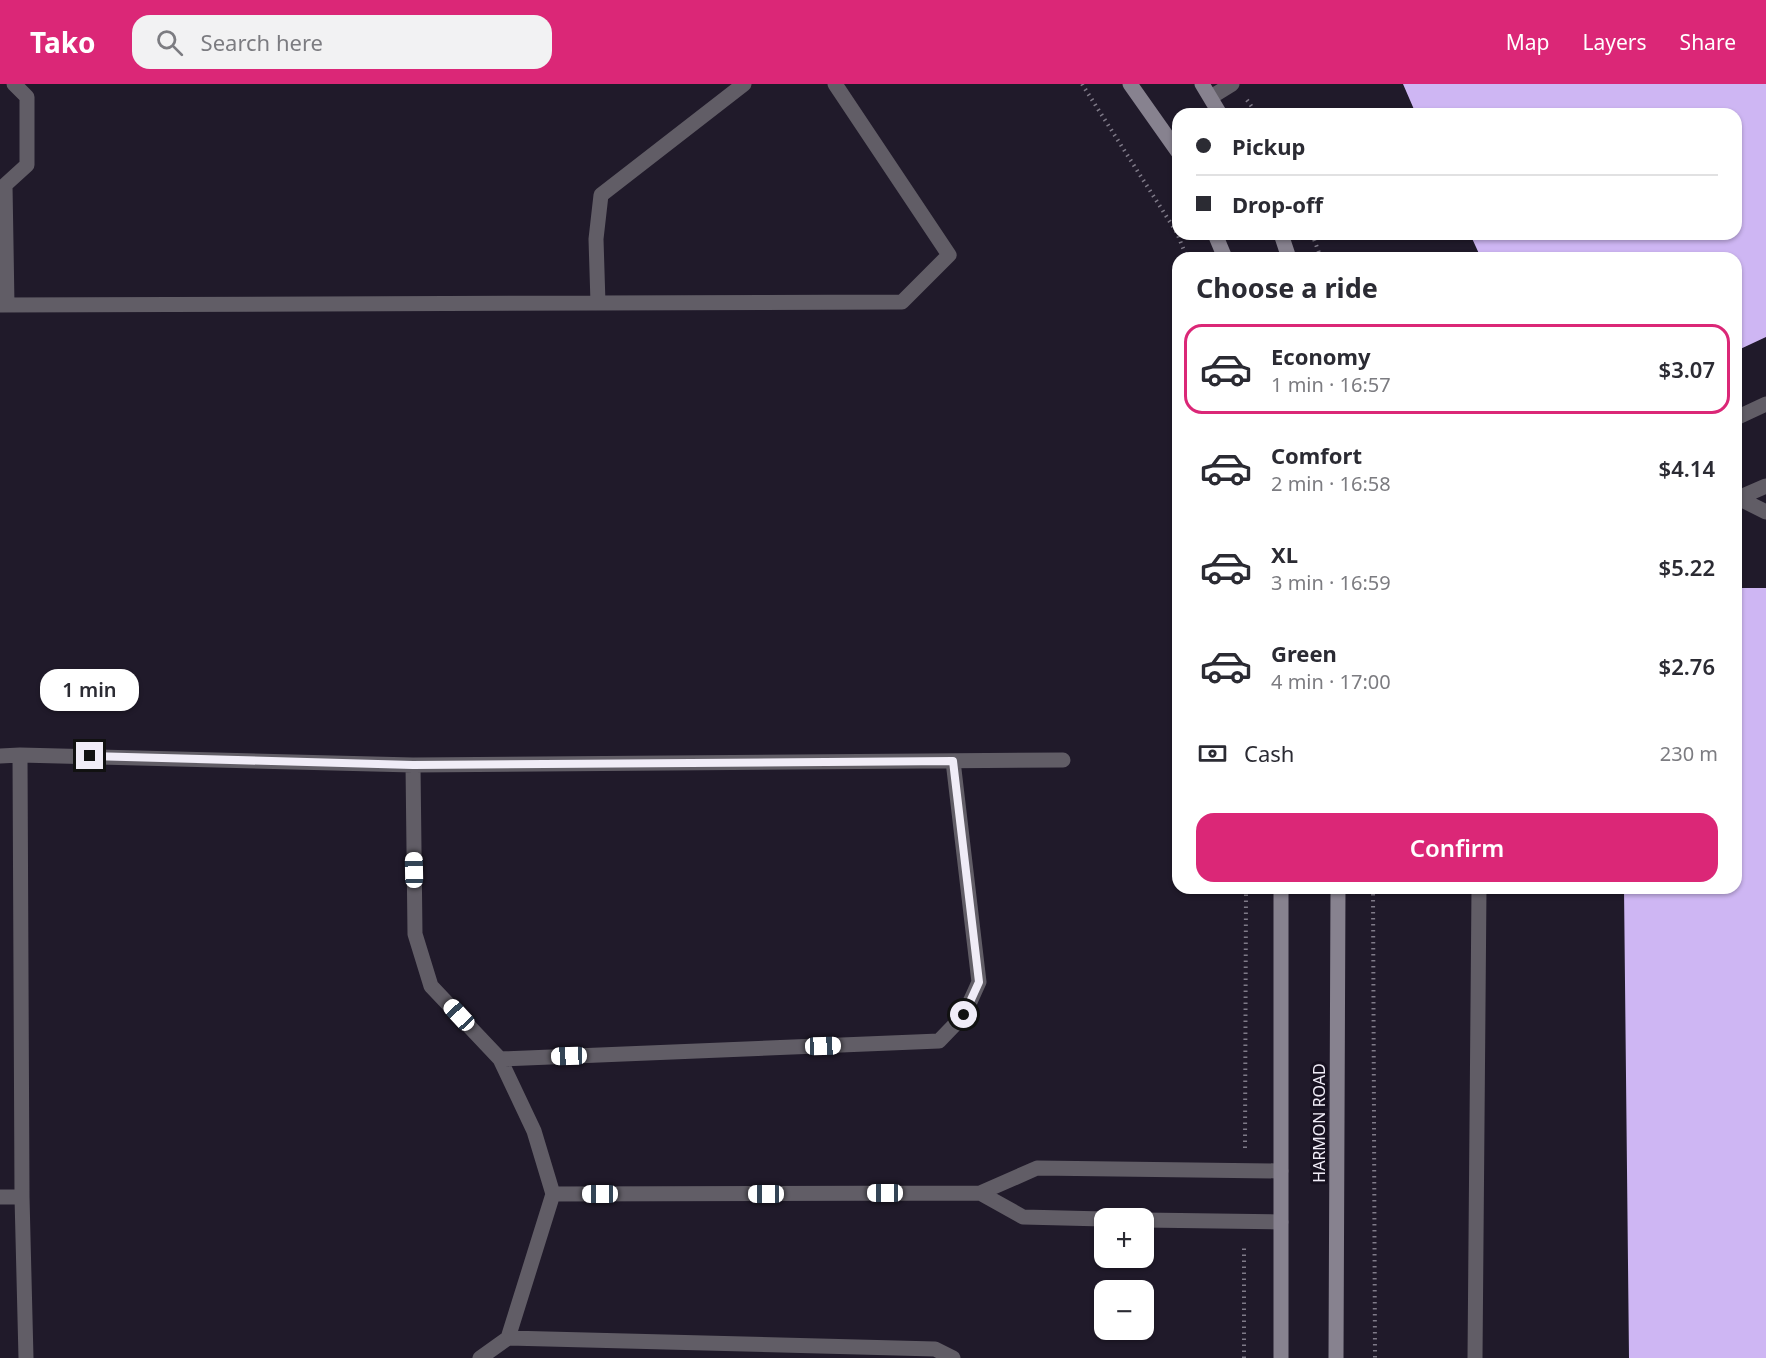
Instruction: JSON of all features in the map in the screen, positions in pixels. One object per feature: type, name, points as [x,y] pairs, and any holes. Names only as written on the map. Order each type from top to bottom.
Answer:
[{"type":"street","points":[[14,84],[27,97],[27,165],[3,183],[4,305],[902,302],[949,255],[835,84]]},
{"type":"street","points":[[598,303],[596,239],[601,195],[744,84]]},
{"type":"street","points":[[1130,84],[1172,144]]},
{"type":"street","points":[[1217,108],[1207,90],[1232,84]]},
{"type":"street","points":[[1742,415],[1766,404]]},
{"type":"street","points":[[1742,497],[1766,486]]},
{"type":"street","points":[[1742,501],[1766,512]]},
{"type":"street","points":[[20,755],[22,1197],[26,1358]]},
{"type":"street","points":[[0,756],[413,765],[1063,760]]},
{"type":"street","points":[[500,1059],[939,1041],[964,1015],[979,982],[953,761]]},
{"type":"street","points":[[413,765],[415,934],[431,986],[500,1059],[534,1131],[553,1194],[508,1338]]},
{"type":"street","points":[[1281,894],[1281,1358]]},
{"type":"street","name":"HARMON ROAD","points":[[1336,1358],[1338,894]]},
{"type":"street","points":[[1475,1358],[1479,894]]},
{"type":"street","points":[[553,1194],[980,1193],[1036,1168],[1281,1171]]},
{"type":"street","points":[[980,1193],[1023,1217],[1094,1219]]},
{"type":"street","points":[[0,1197],[22,1197]]},
{"type":"street","points":[[1154,1220],[1281,1222]]},
{"type":"street","points":[[480,1358],[508,1338],[934,1349],[953,1358]]},
{"type":"path","points":[[1082,84],[1172,225]]},
{"type":"path","points":[[1245,1170],[1246,894]]},
{"type":"path","points":[[1373,894],[1375,1358]]},
{"type":"path","points":[[1244,1222],[1244,1358]]},
{"type":"building","points":[[1403,84],[1766,84],[1766,337],[1742,348],[1742,252],[1478,252],[1473,240],[1742,240],[1742,108],[1413,108]]},
{"type":"building","points":[[1742,588],[1766,588],[1766,1358],[1629,1358],[1624,894],[1742,894]]},
{"type":"route","points":[[90,756],[413,765],[953,761],[979,982],[964,1015]]}]
